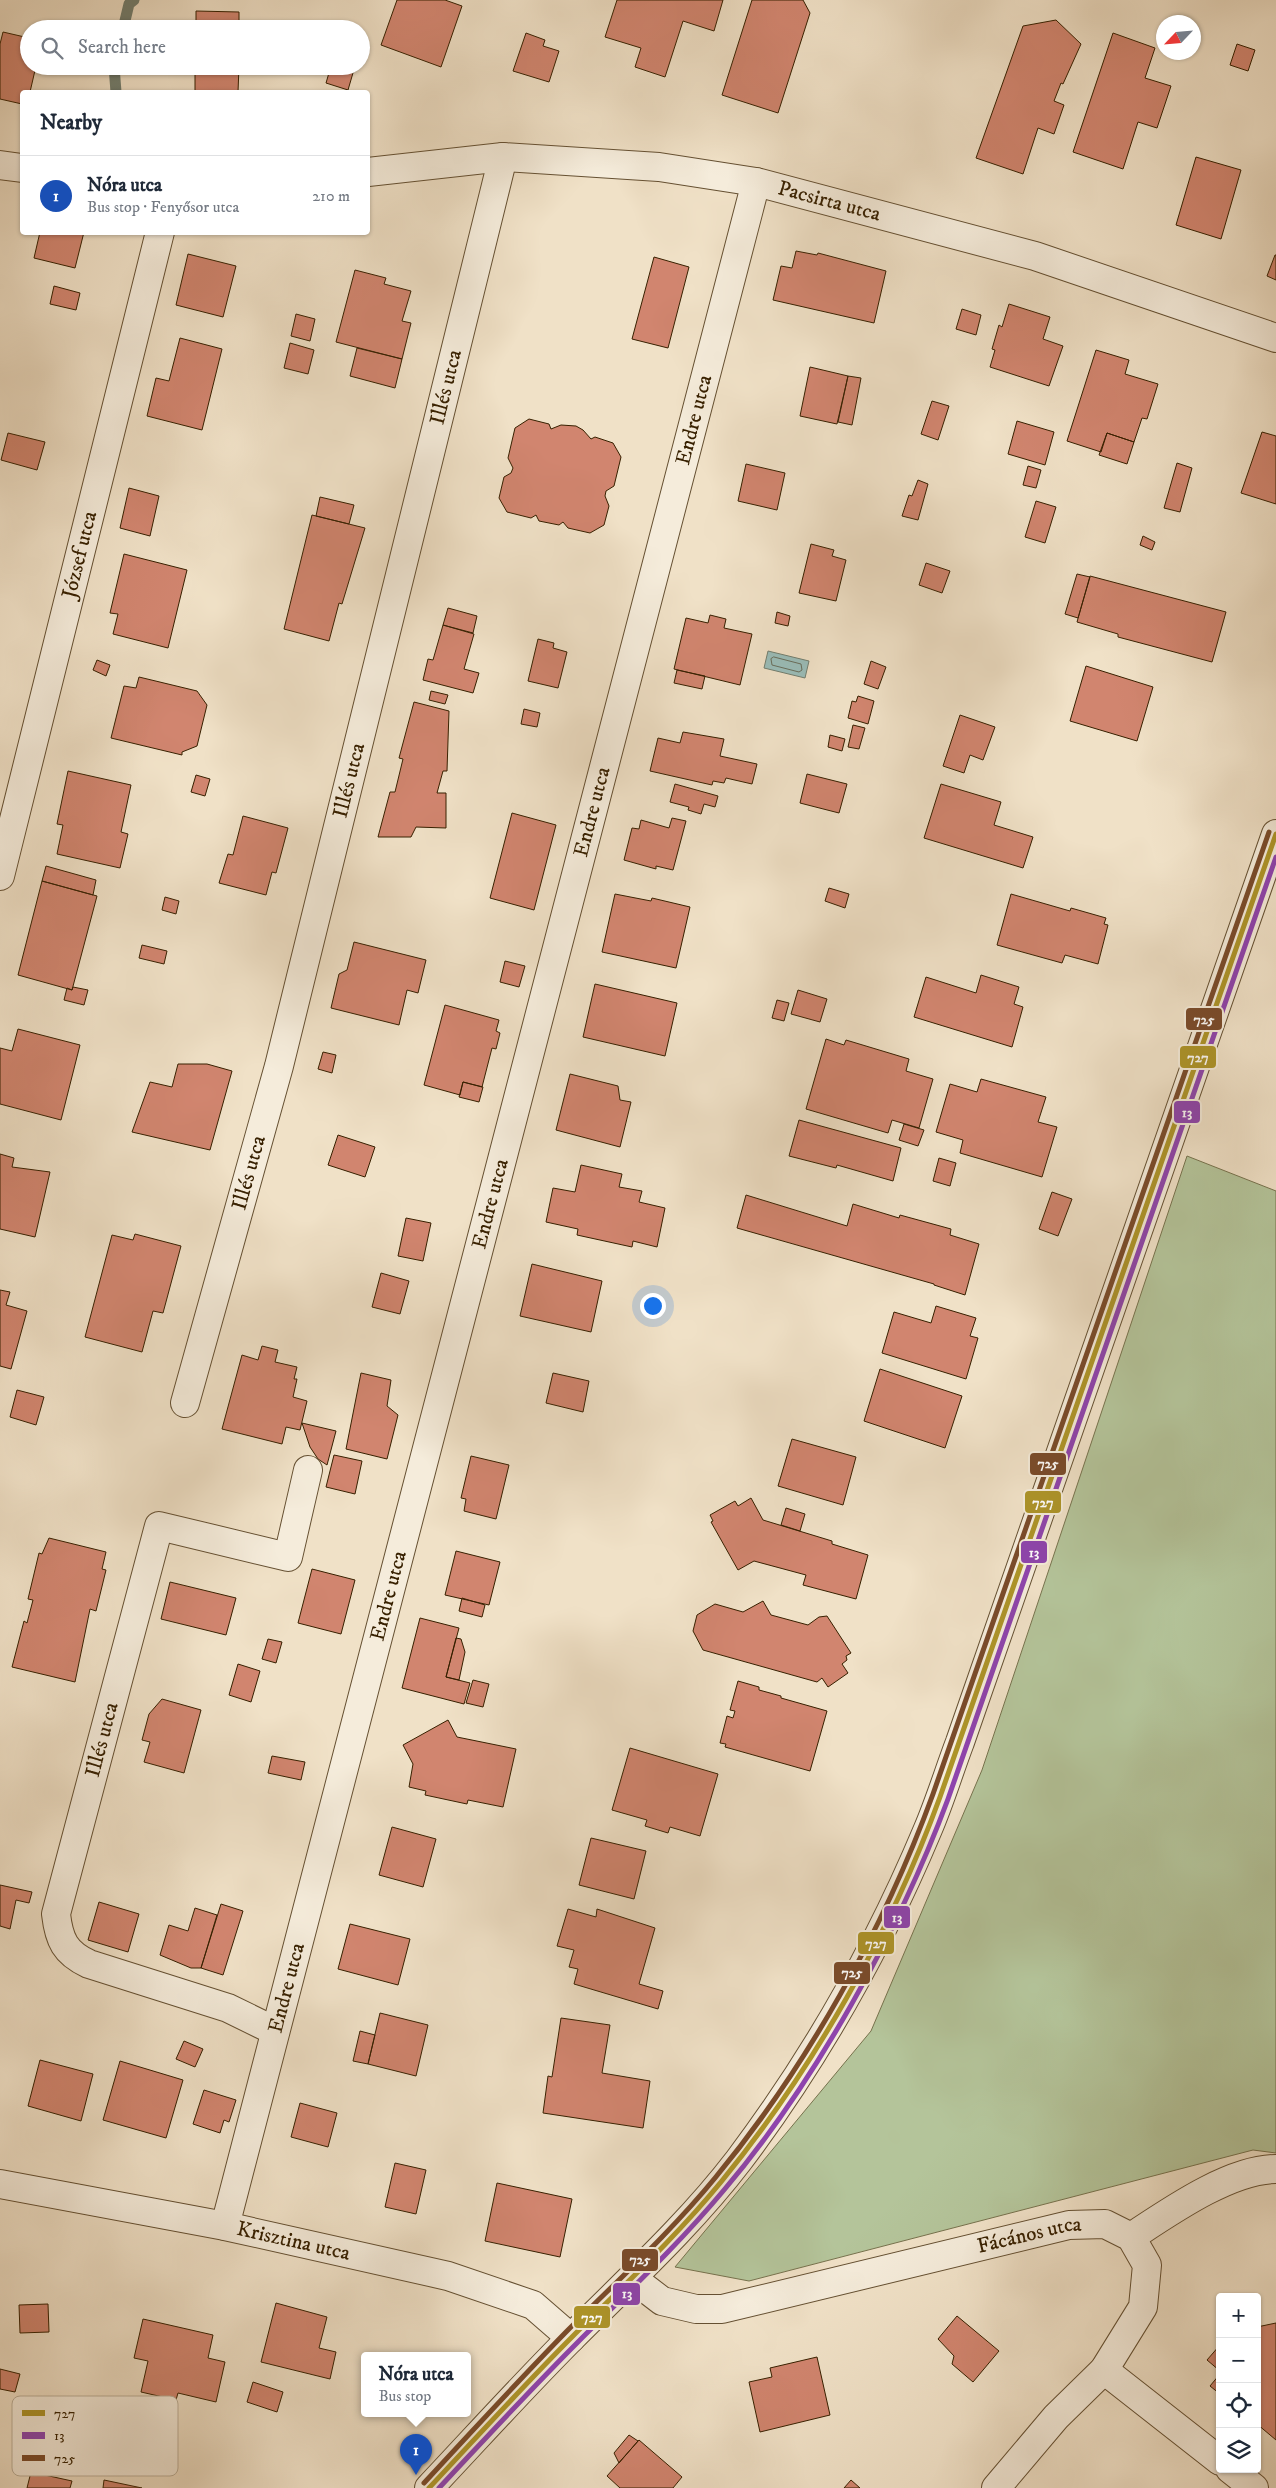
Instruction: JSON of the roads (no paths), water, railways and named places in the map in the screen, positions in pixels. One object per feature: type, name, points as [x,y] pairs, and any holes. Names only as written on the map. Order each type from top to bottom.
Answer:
[{"type":"street","name":"Pacsirta utca","points":[[370,172],[503,157],[659,167],[756,182],[1035,256],[1276,338]]},
{"type":"street","name":"Illés utca","points":[[185,1403],[279,1066],[503,157]]},
{"type":"street","points":[[0,165],[20,168]]},
{"type":"street","name":"Endre utca","points":[[225,2226],[756,182]]},
{"type":"street","name":"József utca","points":[[0,876],[159,235]]},
{"type":"street","points":[[429,2488],[571,2338],[684,2224],[739,2160],[796,2078],[850,1988],[889,1915],[925,1837],[1276,834]]},
{"type":"street","name":"Illés utca","points":[[276,2031],[228,2008],[89,1964],[74,1957],[63,1944],[58,1930],[56,1914],[158,1526],[288,1556],[308,1470]]},
{"type":"street","points":[[996,2488],[1056,2417],[1104,2370],[1143,2307],[1147,2265],[1131,2237],[1191,2198],[1259,2169],[1276,2169]]},
{"type":"street","name":"Krisztina utca","points":[[0,2184],[225,2226],[448,2276],[533,2305],[571,2338]]},
{"type":"street","name":"Fácános utca","points":[[632,2278],[662,2301],[696,2309],[722,2309],[1069,2225],[1105,2224],[1131,2237]]},
{"type":"street","points":[[1104,2370],[1216,2458]]},
{"type":"street","points":[[1235,2473],[1254,2488]]},
{"type":"water","points":[[768,651],[809,661],[805,678],[764,668]]},
{"type":"waterway","points":[[125,20],[129,4],[134,0]]},
{"type":"waterway","points":[[115,75],[116,90]]},
{"type":"place","name":"Nóra utca","points":[[416,2475]]}]
